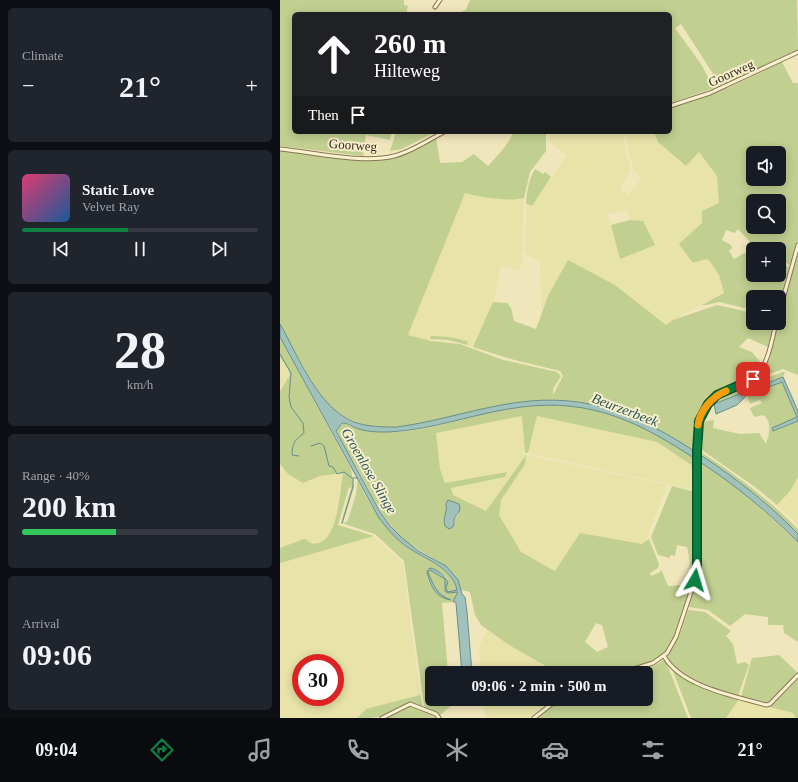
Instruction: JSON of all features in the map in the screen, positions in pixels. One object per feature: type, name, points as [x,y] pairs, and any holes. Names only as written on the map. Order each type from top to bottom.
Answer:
[{"type":"street","points":[[435,7],[440,0]]},
{"type":"street","name":"Goorweg","points":[[672,105],[722,88],[798,52]]},
{"type":"street","name":"Goorweg","points":[[280,148],[363,158],[386,157],[401,153],[440,134]]},
{"type":"street","points":[[785,290],[798,245]]},
{"type":"street","points":[[646,666],[664,656],[676,637],[696,573],[697,451],[699,421],[703,411],[717,395],[753,379],[761,371],[774,330]]},
{"type":"street","points":[[664,656],[669,664],[699,686],[766,704],[770,704],[798,675]]},
{"type":"street","points":[[382,718],[410,704],[431,711],[440,718]]},
{"type":"street","points":[[534,718],[549,706]]},
{"type":"shaded area","points":[[549,134],[623,134],[626,153],[631,169],[620,188],[628,195],[642,178],[633,170],[625,134],[655,134],[658,142],[686,166],[699,152],[717,176],[719,204],[702,211],[702,223],[685,254],[693,263],[701,259],[709,260],[719,275],[724,293],[666,325],[615,285],[568,260],[548,296],[543,309],[541,308],[540,260],[527,255],[525,252],[526,203],[532,205],[567,156],[550,142]],"holes":[[[627,210],[630,220],[639,220],[611,225],[606,214]]]},
{"type":"shaded area","points":[[465,193],[518,200],[524,198],[522,263],[519,271],[501,266],[494,301],[473,347],[468,345],[467,341],[457,339],[431,336],[430,341],[408,335]]},
{"type":"shaded area","points":[[280,357],[290,375],[280,391]]},
{"type":"shaded area","points":[[522,416],[526,455],[668,485],[648,533],[647,542],[642,544],[580,533],[556,571],[521,552],[498,511],[501,500],[525,464],[525,456],[486,511],[452,495],[451,488],[505,477],[445,483],[440,469],[435,433]]},
{"type":"shaded area","points":[[537,416],[657,442],[696,468],[695,490],[528,453]]},
{"type":"shaded area","points":[[280,464],[288,474],[310,481],[320,476],[337,475],[343,473],[337,517],[329,535],[322,542],[310,543],[308,540],[280,548]]},
{"type":"shaded area","points":[[798,477],[798,525],[777,505],[790,491]]},
{"type":"shaded area","points":[[374,536],[403,563],[420,695],[364,710],[357,718],[280,718],[280,563]]},
{"type":"shaded area","points":[[487,630],[544,666],[480,666],[479,647]]},
{"type":"shaded area","points":[[739,699],[793,713],[796,718],[726,718]]},
{"type":"shaded area","points":[[483,706],[546,706],[532,718],[486,718]]},
{"type":"green space","points":[[280,0],[404,0],[404,5],[408,6],[406,12],[292,12],[292,134],[392,134],[390,140],[366,135],[363,156],[280,146]]},
{"type":"green space","points":[[470,0],[797,0],[798,49],[721,86],[681,24],[675,28],[701,64],[714,88],[672,102],[672,12],[460,12],[466,10]]},
{"type":"green space","points":[[782,62],[793,83],[798,83],[798,242],[790,265],[786,263],[786,242],[750,242],[738,229],[735,233],[726,230],[722,240],[731,245],[732,248],[729,251],[734,259],[746,252],[746,282],[785,282],[783,290],[746,290],[746,308],[719,302],[702,305],[724,293],[719,275],[709,260],[692,262],[679,244],[702,223],[702,211],[719,203],[717,176],[699,152],[686,166],[658,142],[655,134],[672,134],[672,105],[730,87]]},
{"type":"green space","points":[[395,134],[431,134],[402,149],[390,151]]},
{"type":"green space","points":[[512,134],[546,134],[546,151],[530,172],[524,198],[503,199],[465,193],[408,335],[431,341],[460,344],[503,360],[557,372],[561,376],[553,389],[553,395],[563,376],[560,371],[511,359],[473,347],[493,302],[507,303],[511,308],[514,321],[536,329],[548,296],[568,260],[615,285],[666,325],[673,320],[717,305],[746,311],[746,330],[772,330],[768,347],[748,338],[739,347],[752,352],[762,364],[753,376],[726,389],[703,408],[699,416],[697,426],[695,452],[664,433],[615,410],[598,405],[562,400],[506,404],[436,421],[399,427],[364,425],[349,419],[334,409],[322,397],[313,383],[280,325],[280,150],[357,160],[387,159],[397,157],[436,137],[440,163],[462,162],[474,154],[488,166],[506,145]]},
{"type":"green space","points":[[535,169],[543,174],[545,172],[551,177],[532,206],[526,203],[531,177]]},
{"type":"green space","points":[[630,220],[643,221],[655,245],[620,259],[611,225]]},
{"type":"green space","points":[[798,250],[798,375],[783,369],[757,378],[767,361],[776,330],[786,330],[786,293]]},
{"type":"green space","points":[[786,266],[789,267],[786,278]]},
{"type":"green space","points":[[431,336],[449,337],[467,341],[468,345],[448,340],[430,339]]},
{"type":"green space","points":[[280,337],[351,469],[354,487],[343,523],[347,522],[352,507],[357,480],[381,520],[395,537],[414,552],[440,567],[454,583],[457,590],[448,592],[446,588],[448,582],[446,577],[433,568],[428,570],[427,575],[430,585],[440,595],[429,575],[428,572],[431,570],[445,579],[445,591],[450,593],[456,591],[458,594],[453,600],[456,602],[442,603],[447,666],[425,666],[425,706],[451,706],[438,717],[425,708],[404,561],[375,534],[341,523],[351,488],[349,487],[338,525],[374,536],[280,563],[280,548],[304,539],[311,543],[320,543],[327,537],[336,517],[343,473],[320,476],[303,483],[288,474],[280,464],[280,391],[290,375],[280,357]]},
{"type":"green space","points":[[785,372],[783,377],[714,404],[713,402],[737,387]]},
{"type":"green space","points":[[782,382],[797,418],[772,428],[774,431],[798,421],[798,477],[790,491],[777,505],[755,487],[699,448],[700,422],[714,420],[713,428],[740,434],[759,433],[766,444],[769,428],[768,421],[763,415],[754,417],[750,408],[762,403],[760,400],[750,404],[747,395]]},
{"type":"green space","points":[[557,405],[576,407],[613,416],[647,430],[680,448],[696,459],[696,468],[657,442],[537,416],[528,453],[525,452],[522,416],[436,433],[440,469],[445,483],[507,472],[505,477],[451,488],[453,495],[486,511],[526,455],[525,464],[501,500],[499,515],[521,552],[555,571],[580,533],[642,544],[649,539],[659,564],[658,568],[650,573],[651,576],[660,572],[661,569],[668,586],[682,585],[682,588],[688,588],[691,573],[694,574],[683,616],[670,647],[665,654],[654,662],[645,666],[546,666],[509,645],[481,625],[475,615],[470,592],[461,590],[450,571],[435,559],[409,544],[388,522],[336,429],[344,423],[362,429],[380,432],[418,430],[493,412],[525,407]],"holes":[[[455,502],[459,504],[459,514],[455,519],[454,525],[444,520],[447,508],[446,504]],[[596,623],[602,625],[608,647],[597,652],[585,642]]]},
{"type":"green space","points":[[699,451],[738,477],[763,497],[798,529],[798,534],[761,499],[699,455]]},
{"type":"green space","points":[[699,461],[743,492],[798,542],[798,642],[784,633],[783,625],[768,625],[768,617],[745,614],[730,626],[708,610],[689,607],[698,564]]},
{"type":"green space","points":[[672,486],[695,492],[694,570],[689,569],[690,562],[687,547],[677,545],[675,556],[670,555],[670,558],[658,555],[651,537]]},
{"type":"green space","points":[[688,610],[705,612],[731,631],[726,636],[733,644],[737,664],[745,662],[749,665],[738,696],[698,681],[678,671],[671,664],[667,657],[679,636]]},
{"type":"green space","points":[[779,655],[797,672],[771,702],[741,697],[752,658]]},
{"type":"green space","points":[[665,659],[688,718],[537,718],[552,706],[653,706],[654,666]]},
{"type":"green space","points":[[671,666],[696,686],[739,699],[726,718],[691,718]]},
{"type":"green space","points":[[798,676],[798,718],[796,718],[793,713],[770,707]]},
{"type":"green space","points":[[420,695],[423,707],[411,704],[405,705],[379,717],[357,718],[366,709]]},
{"type":"green space","points":[[410,705],[430,713],[436,718],[383,718]]},
{"type":"water","points":[[280,324],[302,366],[319,393],[341,415],[359,424],[381,427],[397,427],[513,403],[555,400],[600,406],[642,421],[682,443],[752,492],[776,512],[798,534],[798,542],[750,498],[697,460],[656,435],[615,416],[593,410],[571,406],[547,405],[522,407],[505,409],[439,425],[406,431],[389,432],[366,431],[342,423],[336,431],[380,512],[390,526],[418,551],[446,566],[458,580],[462,594],[465,597],[471,666],[461,666],[456,603],[453,601],[458,592],[448,593],[445,591],[445,579],[430,570],[428,572],[436,589],[446,598],[451,600],[441,597],[434,590],[429,581],[427,571],[430,568],[443,575],[448,582],[446,588],[448,592],[457,590],[454,581],[442,568],[409,548],[399,540],[379,518],[280,337]]},
{"type":"water","points":[[783,377],[798,411],[798,421],[773,431],[772,428],[797,417],[782,382],[747,395],[737,405],[716,414],[714,404]]},
{"type":"water","points":[[448,500],[459,504],[460,507],[454,520],[453,527],[449,529],[444,523],[446,504]]},
{"type":"waterway","points":[[280,354],[291,373],[289,397],[291,407],[303,423],[304,433],[295,442],[292,451],[292,455],[299,456]]},
{"type":"waterway","name":"Groenlose Slinge","points":[[311,446],[320,443],[324,446],[329,466],[333,467],[337,474],[344,472],[352,478],[357,478]]},
{"type":"waterway","points":[[342,523],[353,487],[353,479]]},
{"type":"slow traffic","points":[[698,425],[703,411],[708,404],[717,395],[726,391]]},
{"type":"route","points":[[695,580],[697,566],[697,435],[699,421],[703,411],[717,395],[753,379]]},
{"type":"water label","name":"Beurzerbeek","points":[[625,410]]}]
